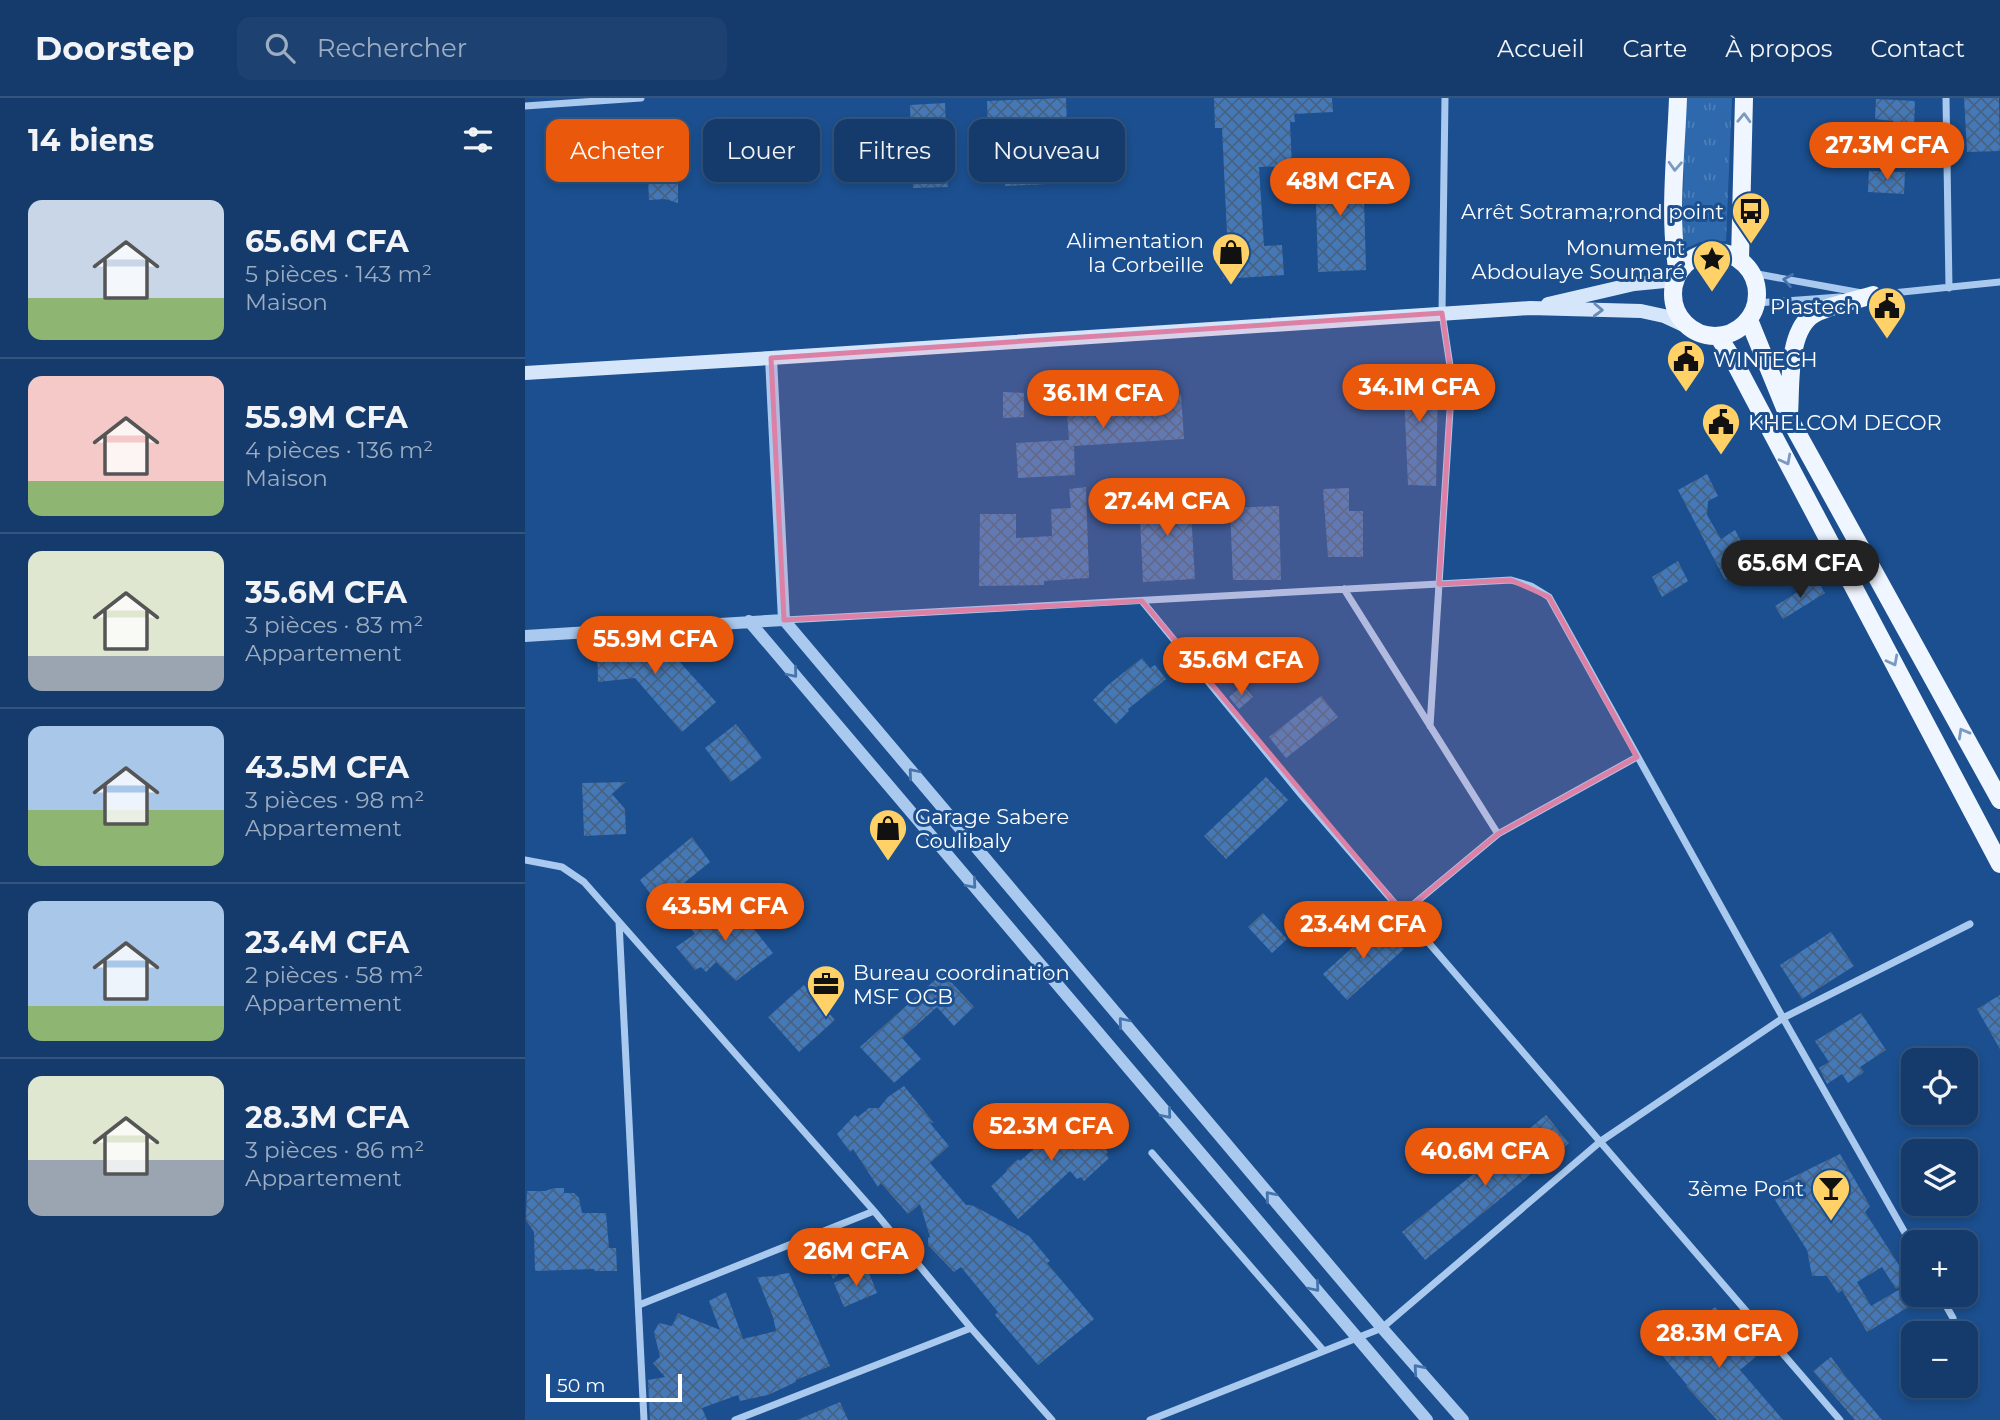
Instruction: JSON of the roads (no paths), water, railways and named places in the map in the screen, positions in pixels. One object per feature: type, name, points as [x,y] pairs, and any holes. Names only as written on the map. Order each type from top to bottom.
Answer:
[{"type":"main road","points":[[1678,98],[1673,223],[1677,277],[1673,293],[1680,318],[1690,328]]},
{"type":"main road","points":[[525,373],[1530,308],[1641,311],[1664,316],[1707,336],[1718,336],[1738,330],[1749,320],[1757,303],[1756,285],[1746,267],[1744,98]]},
{"type":"main road","points":[[1530,308],[1677,277],[1689,261],[1706,253],[1723,253],[1746,267]]},
{"type":"main road","points":[[1789,418],[1792,357],[1802,327],[1812,316],[1873,295]]},
{"type":"main road","points":[[1749,320],[1789,418],[2000,800]]},
{"type":"main road","points":[[1718,336],[1734,361],[2000,864]]},
{"type":"street","points":[[525,106],[641,98]]},
{"type":"street","points":[[1430,726],[1452,379],[1442,313],[1445,98]]},
{"type":"street","points":[[1946,98],[1949,288]]},
{"type":"street","points":[[1746,267],[1873,295]]},
{"type":"street","points":[[1757,303],[2000,282]]},
{"type":"street","points":[[771,358],[784,620],[1382,1328],[1463,1420]]},
{"type":"street","points":[[525,636],[749,621],[1511,580],[1531,586],[1549,597],[1903,1230]]},
{"type":"street","points":[[1344,589],[1498,834]]},
{"type":"street","points":[[1142,601],[1303,797],[1840,1420]]},
{"type":"street","points":[[749,621],[1427,1420]]},
{"type":"street","points":[[1403,913],[1498,834],[1637,757]]},
{"type":"street","points":[[525,860],[562,867],[585,882],[874,1211],[1052,1420]]},
{"type":"street","points":[[618,921],[644,1420]]},
{"type":"street","points":[[1150,1420],[1382,1328],[1601,1141],[1783,1018],[1970,925]]},
{"type":"street","points":[[1152,1153],[1324,1350]]},
{"type":"street","points":[[639,1305],[874,1211]]},
{"type":"street","points":[[1947,1307],[1953,1318]]},
{"type":"street","points":[[734,1420],[971,1328]]},
{"type":"place","name":"Arrêt Sotrama;rond point","points":[[1751,245]]},
{"type":"place","name":"Alimentation la Corbeille","points":[[1231,286]]},
{"type":"place","name":"Monument Abdoulaye Soumaré","points":[[1712,293]]},
{"type":"place","name":"Plastech","points":[[1887,340]]},
{"type":"place","name":"WINTECH","points":[[1686,393]]},
{"type":"place","name":"KHELCOM DECOR","points":[[1721,456]]},
{"type":"place","name":"Garage Sabere Coulibaly","points":[[888,862]]},
{"type":"place","name":"Bureau coordination MSF OCB","points":[[826,1018]]},
{"type":"place","name":"3ème Pont","points":[[1831,1222]]}]
